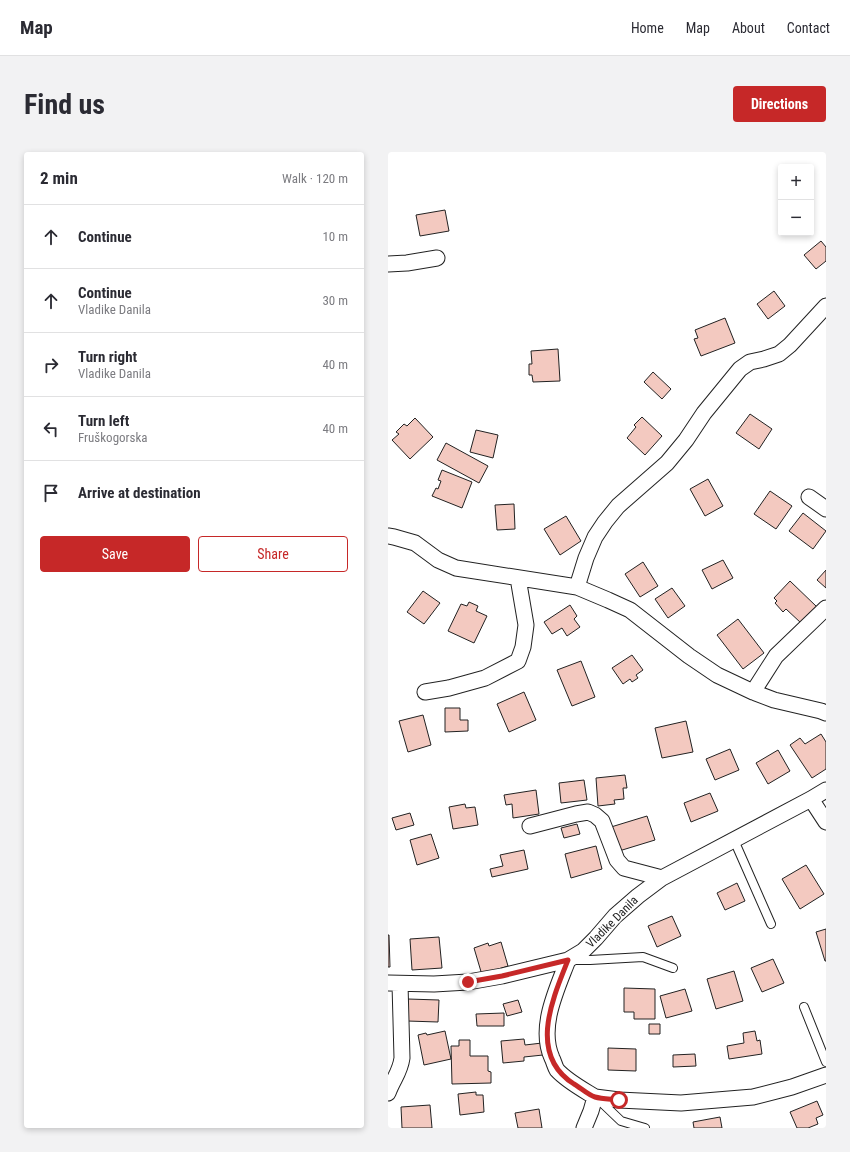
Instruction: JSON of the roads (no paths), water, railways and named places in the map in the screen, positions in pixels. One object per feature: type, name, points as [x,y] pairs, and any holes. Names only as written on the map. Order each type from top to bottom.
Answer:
[{"type":"street","points":[[388,264],[408,263],[437,258]]},
{"type":"street","points":[[578,587],[586,558],[595,537],[618,506],[667,463],[686,440],[704,413],[740,369],[750,362],[779,354],[790,345],[826,306]]},
{"type":"street","points":[[810,497],[826,509]]},
{"type":"street","points":[[388,536],[415,543],[438,560],[456,568],[578,587],[630,610],[689,656],[717,675],[774,700],[826,714]]},
{"type":"street","points":[[424,692],[449,688],[485,678],[518,661],[523,647],[526,625],[518,578]]},
{"type":"street","points":[[753,692],[776,656],[826,608]]},
{"type":"street","name":"Vladike Danila","points":[[394,984],[468,982],[502,976],[568,960],[583,951],[615,916],[662,878],[812,799],[826,790]]},
{"type":"street","points":[[812,799],[826,822]]},
{"type":"street","points":[[530,826],[588,812],[596,815],[602,821],[617,860],[624,868],[662,878]]},
{"type":"street","points":[[568,960],[552,1000],[548,1020],[550,1053],[556,1069],[560,1073],[595,1097],[619,1100],[681,1103],[709,1101],[753,1096],[792,1087],[826,1075]]},
{"type":"street","points":[[388,1093],[391,1084],[398,1074],[402,1058],[394,984]]},
{"type":"street","points":[[584,1128],[592,1111],[595,1097]]},
{"type":"lane","points":[[734,840],[771,924]]},
{"type":"lane","points":[[568,960],[643,957],[673,968]]},
{"type":"lane","points":[[804,1007],[826,1062]]},
{"type":"lane","points":[[595,1097],[621,1121],[646,1128]]}]
